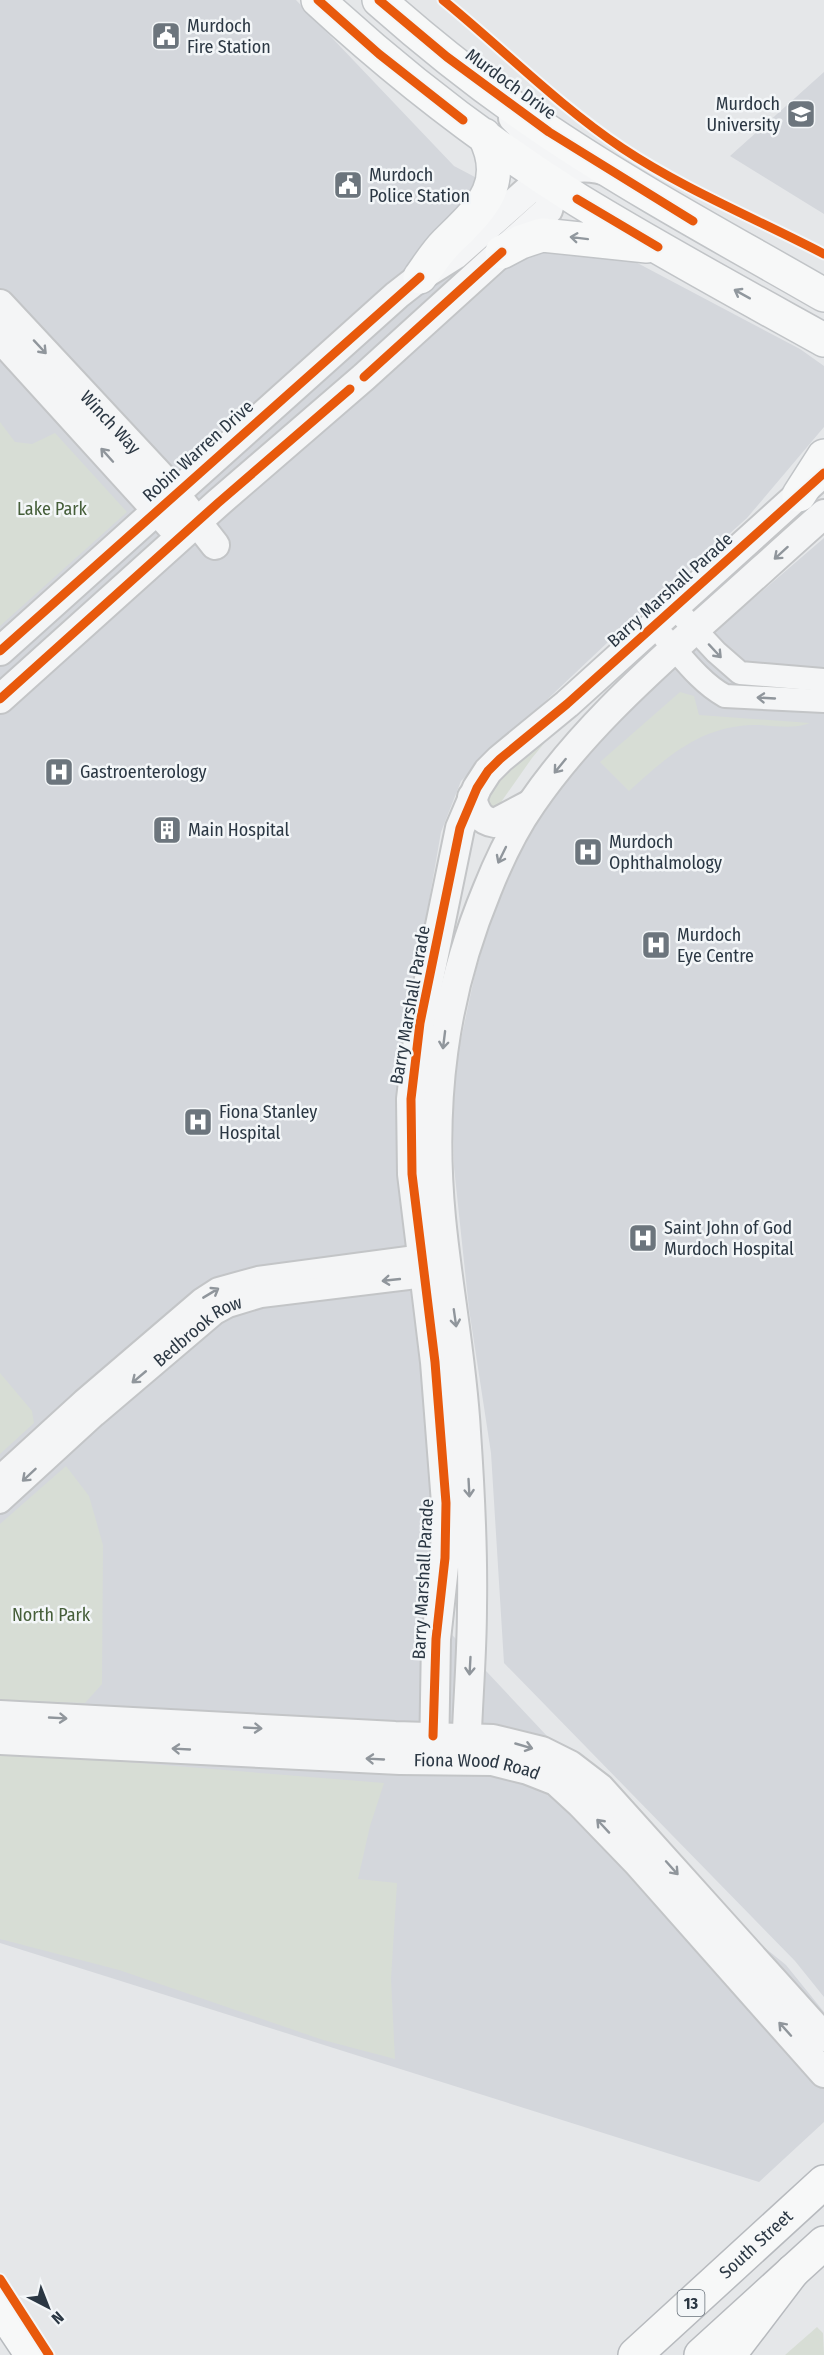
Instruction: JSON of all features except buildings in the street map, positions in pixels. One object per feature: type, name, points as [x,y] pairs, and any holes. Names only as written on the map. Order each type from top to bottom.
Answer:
[{"type":"main road","points":[[318,0],[379,54],[484,135],[658,247],[824,340]]},
{"type":"main road","name":"Murdoch Drive","points":[[379,0],[475,78],[549,132],[616,175],[824,295]]},
{"type":"main road","points":[[420,277],[445,245],[479,211],[487,197],[494,180],[495,161],[484,135]]},
{"type":"main road","points":[[502,252],[542,235],[658,247]]},
{"type":"main road","points":[[777,268],[824,279]]},
{"type":"main road","points":[[811,505],[824,456]]},
{"type":"main road","name":"South Street","points":[[635,2355],[820,2182]]},
{"type":"main road","name":"13","points":[[701,2355],[824,2243]]},
{"type":"main road","points":[[729,2355],[793,2271]]},
{"type":"main road","points":[[0,2307],[32,2355]]},
{"type":"street","points":[[178,519],[210,510],[313,423],[548,210],[552,200],[549,160],[543,150],[475,78]]},
{"type":"street","name":"Robin Warren Drive","points":[[0,699],[376,314],[420,277],[455,255],[550,178],[579,167],[604,170],[616,175]]},
{"type":"street","name":"Winch Way","points":[[0,304],[178,519]]},
{"type":"street","points":[[376,314],[398,321],[430,317]]},
{"type":"street","name":"Winch Way","points":[[0,338],[178,519]]},
{"type":"street","name":"Barry Marshall Parade","points":[[434,1748],[436,1639],[445,1558],[446,1503],[435,1362],[435,1265],[439,1184],[437,1115],[446,1027],[458,970],[472,926],[500,859],[531,804],[573,750],[623,697],[696,630],[811,505],[824,473]]},
{"type":"street","name":"Barry Marshall Parade","points":[[466,1749],[472,1608],[471,1535],[460,1353],[412,1174],[411,1133],[415,1060],[456,843],[472,797],[488,771],[500,759],[567,704],[675,608],[811,505]]},
{"type":"street","name":"Robin Warren Drive","points":[[0,651],[178,519]]},
{"type":"street","points":[[675,608],[724,660],[740,673],[824,680]]},
{"type":"street","points":[[654,627],[716,691],[725,696],[824,701]]},
{"type":"street","points":[[472,797],[476,812],[483,819],[495,823],[531,804]]},
{"type":"street","name":"Bedbrook Row","points":[[0,1502],[52,1442],[89,1408],[215,1313],[228,1306],[261,1296],[435,1265]]},
{"type":"street","name":"Bedbrook Row","points":[[0,1477],[52,1442]]},
{"type":"street","name":"Fiona Wood Road","points":[[0,1715],[434,1748]]},
{"type":"street","name":"Fiona Wood Road","points":[[0,1740],[466,1749],[507,1741],[542,1751],[570,1765],[600,1788],[824,2037]]},
{"type":"street","name":"Fiona Wood Road","points":[[466,1749],[556,1781],[637,1862],[824,2073]]},
{"type":"shaded area","name":"Fiona Stanley Hospital","points":[[0,0],[296,0],[454,166],[800,349],[824,366],[824,427],[747,518],[608,642],[461,781],[441,832],[397,1085],[396,1160],[434,1489],[440,1622],[687,1885],[786,1965],[824,2012],[824,2122],[759,2182],[0,1943]]},
{"type":"shaded area","name":"Murdoch University","points":[[824,72],[824,214],[730,156]]},
{"type":"shaded area","name":"Saint John of God Murdoch Hospital","points":[[824,538],[824,1997],[795,1961],[504,1663],[491,1453],[469,1309],[454,1167],[452,1081],[475,974],[498,892],[533,818],[638,698]]},
{"type":"green space","name":"Lake Park","points":[[0,422],[15,442],[32,444],[55,433],[127,512],[0,626]]},
{"type":"green space","points":[[680,692],[694,696],[699,715],[810,723],[789,727],[754,725],[735,727],[701,737],[671,755],[629,791],[600,762]]},
{"type":"green space","points":[[556,729],[493,810],[483,798],[492,783]]},
{"type":"green space","points":[[0,1373],[32,1411],[34,1423],[0,1454]]},
{"type":"green space","name":"North Park","points":[[66,1466],[89,1496],[103,1545],[102,1684],[85,1703],[0,1700],[0,1524]]},
{"type":"green space","points":[[27,1754],[384,1783],[370,1826],[358,1879],[397,1883],[391,1979],[395,2059],[323,2040],[119,1970],[0,1939],[0,1756]]},
{"type":"green space","points":[[817,2327],[823,2333],[824,2355],[785,2355]]},
{"type":"cycle path","points":[[318,0],[379,54],[463,120]]},
{"type":"cycle path","points":[[379,0],[447,57],[549,132],[693,221]]},
{"type":"cycle path","points":[[443,0],[575,114],[622,148],[696,191],[824,254]]},
{"type":"cycle path","points":[[577,199],[658,247]]},
{"type":"cycle path","points":[[364,377],[502,252]]},
{"type":"cycle path","points":[[0,651],[420,277]]},
{"type":"cycle path","points":[[0,699],[218,503],[350,389]]},
{"type":"cycle path","points":[[433,1736],[436,1639],[445,1558],[446,1503],[435,1362],[412,1174],[411,1099],[420,1023],[460,828],[477,788],[488,771],[500,759],[567,704],[824,473]]},
{"type":"cycle path","points":[[0,2279],[49,2355]]},
{"type":"place","name":"Murdoch Fire Station","points":[[166,36]]},
{"type":"place","name":"Murdoch University","points":[[801,114]]},
{"type":"place","name":"Murdoch Police Station","points":[[348,185]]},
{"type":"place","name":"Gastroenterology","points":[[59,772]]},
{"type":"place","name":"Main Hospital","points":[[167,830]]},
{"type":"place","name":"Murdoch Ophthalmology","points":[[588,852]]},
{"type":"place","name":"Murdoch Eye Centre","points":[[656,945]]},
{"type":"place","name":"Fiona Stanley Hospital","points":[[198,1122]]},
{"type":"place","name":"Saint John of God Murdoch Hospital","points":[[643,1238]]}]
